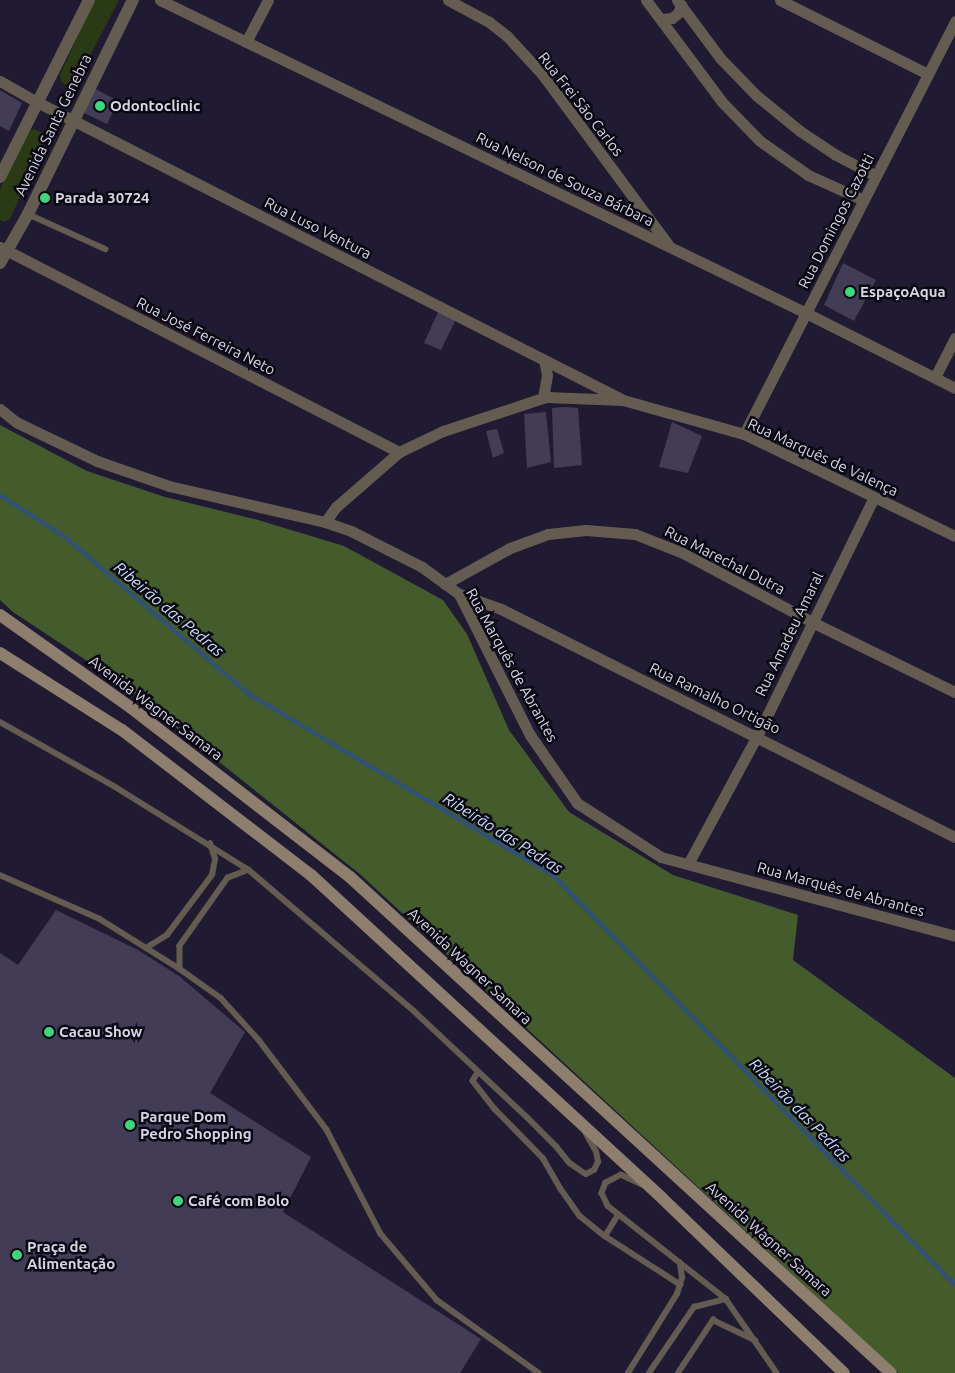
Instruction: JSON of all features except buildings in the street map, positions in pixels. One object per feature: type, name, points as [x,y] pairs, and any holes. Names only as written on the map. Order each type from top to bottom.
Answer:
[{"type":"main road","name":"Avenida Wagner Samara","points":[[0,615],[130,707],[350,877],[891,1373]]},
{"type":"main road","points":[[0,653],[122,730],[311,874],[663,1199],[844,1373]]},
{"type":"street","name":"Avenida Santa Genebra","points":[[0,177],[89,0]]},
{"type":"street","name":"Avenida Santa Genebra","points":[[0,263],[4,249],[28,214],[133,0]]},
{"type":"street","name":"Rua Nelson de Souza Bárbara","points":[[160,0],[671,247],[955,388]]},
{"type":"street","points":[[246,42],[268,0]]},
{"type":"street","name":"Rua Frei São Carlos","points":[[448,0],[489,22],[507,36],[542,74],[671,247]]},
{"type":"street","points":[[646,0],[722,102],[760,141],[808,175],[864,200]]},
{"type":"street","points":[[780,0],[928,74]]},
{"type":"street","points":[[661,19],[672,18],[678,13],[679,2]]},
{"type":"street","points":[[679,2],[720,58],[758,96],[800,131],[836,155],[876,176]]},
{"type":"street","name":"Rua Domingos Cazotti","points":[[744,434],[955,21]]},
{"type":"street","name":"Rua Luso Ventura","points":[[0,80],[37,102],[623,400]]},
{"type":"street","name":"Rua José Ferreira Neto","points":[[4,249],[399,452]]},
{"type":"street","points":[[935,377],[955,338]]},
{"type":"street","points":[[543,398],[547,375],[544,360]]},
{"type":"street","name":"Rua Marquês de Valença","points":[[325,522],[336,507],[399,452],[443,431],[543,398],[623,400],[744,434],[955,536]]},
{"type":"street","name":"Rua Marquês de Abrantes","points":[[0,409],[16,422],[97,461],[169,486],[325,522],[351,531],[422,568],[459,594],[530,735],[577,803],[661,856],[955,936]]},
{"type":"street","name":"Rua Amadeu Amaral","points":[[688,864],[757,736],[874,497]]},
{"type":"street","name":"Rua Marechal Dutra","points":[[445,584],[510,548],[548,534],[586,530],[635,534],[683,553],[812,622],[955,692]]},
{"type":"street","name":"Rua Ramalho Ortigão","points":[[459,594],[501,609],[955,837]]},
{"type":"lane","points":[[28,214],[105,249]]},
{"type":"lane","points":[[0,722],[106,781],[249,870],[412,1010],[528,1118],[570,1163],[586,1174],[594,1170],[598,1162],[596,1152],[579,1122]]},
{"type":"lane","points":[[146,948],[167,935],[212,874],[215,859],[210,844]]},
{"type":"lane","points":[[180,969],[180,946],[228,878],[249,870]]},
{"type":"lane","points":[[0,875],[100,919],[180,969],[221,998],[259,1040],[327,1130],[381,1234],[437,1300],[539,1373]]},
{"type":"lane","points":[[478,1073],[473,1081],[495,1109],[543,1158],[580,1216],[605,1236],[681,1285]]},
{"type":"lane","points":[[663,1199],[621,1175],[614,1177],[606,1184],[602,1194],[608,1206],[618,1215],[726,1300],[757,1341],[777,1373]]},
{"type":"lane","points":[[605,1236],[618,1215]]},
{"type":"lane","points":[[628,1373],[681,1285],[680,1263]]},
{"type":"lane","points":[[649,1373],[694,1308],[726,1300]]},
{"type":"lane","points":[[678,1373],[714,1320],[757,1341]]},
{"type":"green space","points":[[94,0],[119,0],[77,81],[70,86],[62,83],[60,75]]},
{"type":"green space","points":[[34,129],[45,134],[46,139],[10,219],[4,222],[0,220],[0,190],[24,132]]},
{"type":"green space","points":[[0,425],[87,471],[165,497],[258,520],[344,546],[443,600],[467,634],[509,730],[569,812],[673,875],[798,915],[793,960],[955,1078],[955,1373],[899,1373],[361,875],[119,682],[13,612],[0,600]]},
{"type":"waterway","name":"Ribeirão das Pedras","points":[[0,495],[65,537],[249,694],[554,876],[955,1285]]},
{"type":"place","name":"Odontoclinic","points":[[100,106]]},
{"type":"place","name":"Parada 30724","points":[[45,198]]},
{"type":"place","name":"EspaçoAqua","points":[[850,292]]},
{"type":"place","name":"Cacau Show","points":[[49,1032]]},
{"type":"place","name":"Parque Dom Pedro Shopping","points":[[130,1125]]},
{"type":"place","name":"Café com Bolo","points":[[178,1201]]},
{"type":"place","name":"Praça de Alimentação","points":[[17,1255]]}]
